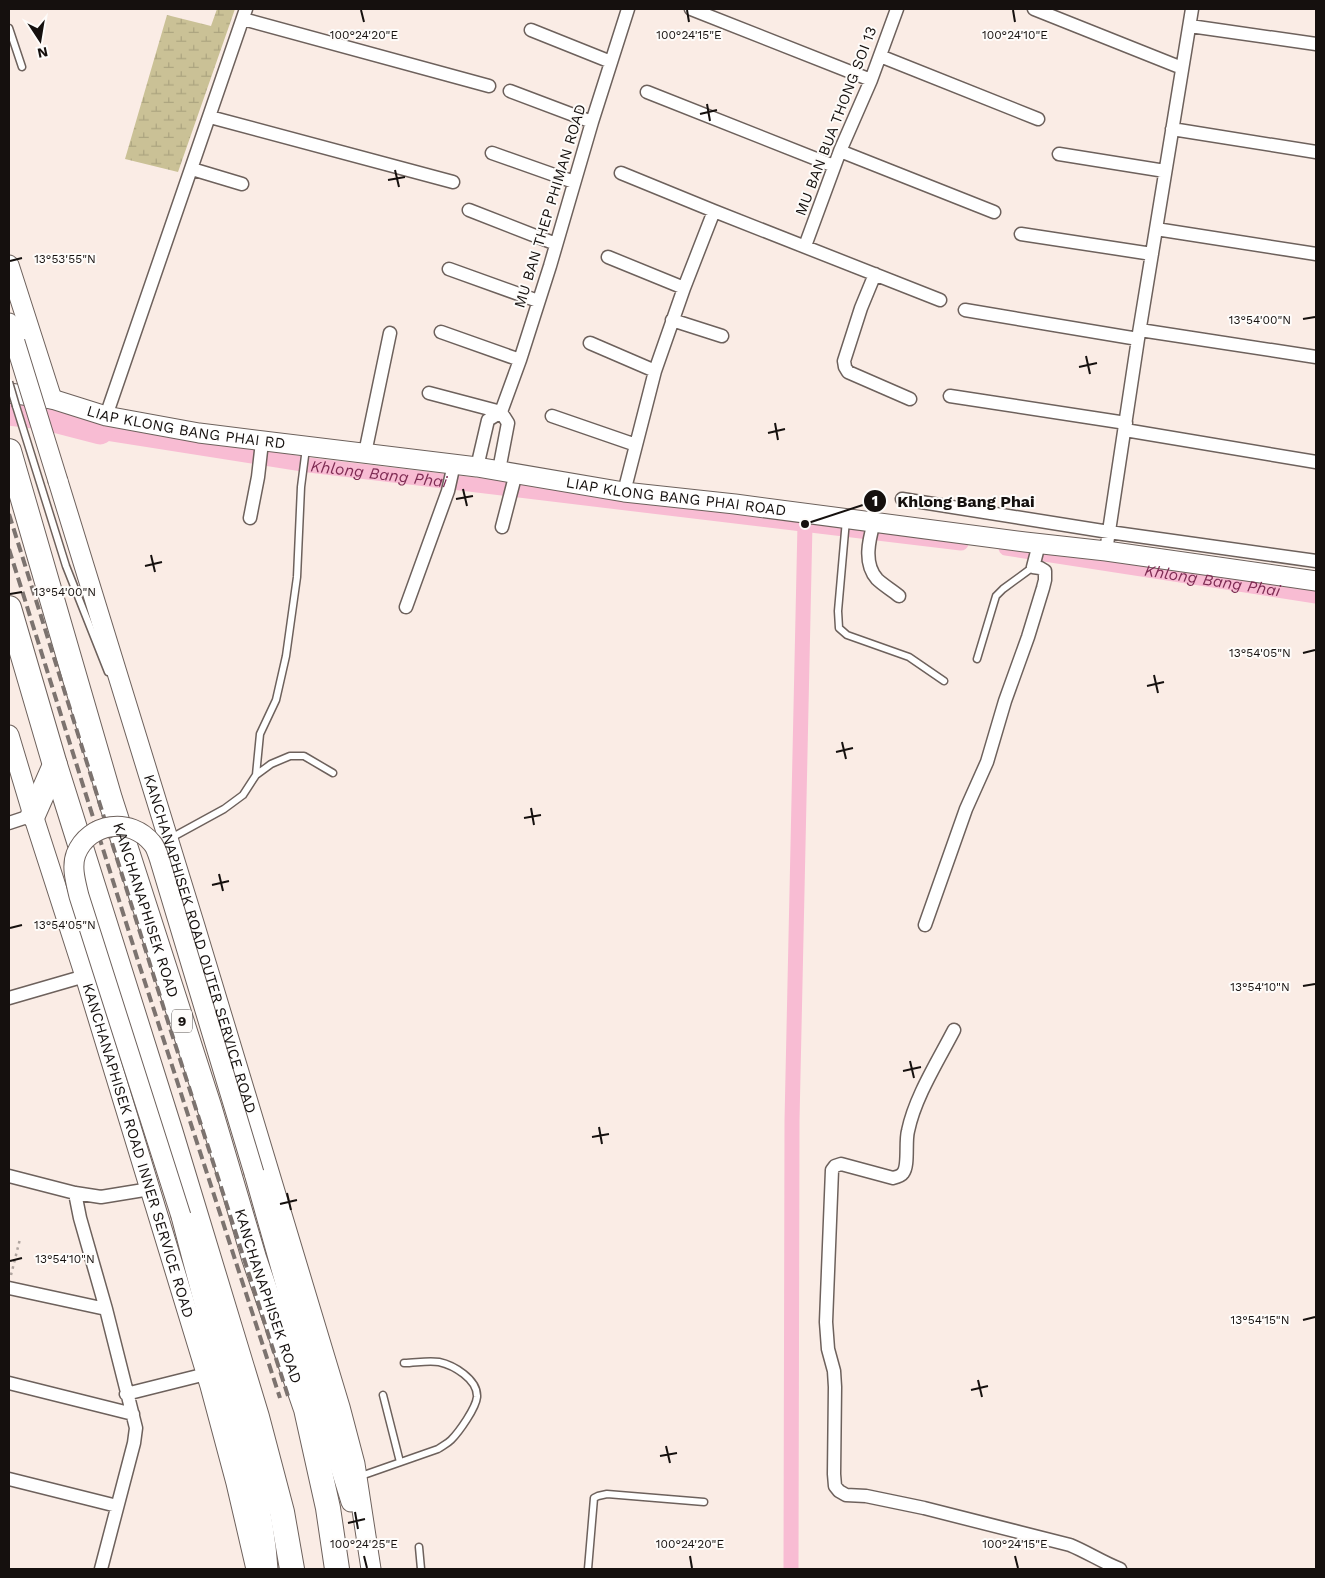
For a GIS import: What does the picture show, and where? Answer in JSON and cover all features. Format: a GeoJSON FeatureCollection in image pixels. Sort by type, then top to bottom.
{"type":"FeatureCollection","features":[{"type":"Feature","properties":{"kind":"highway","name":"KANCHANAPHISEK ROAD"},"geometry":{"type":"LineString","coordinates":[[9,451],[110,798],[209,1106],[254,1258],[306,1409],[328,1508],[337,1569]]}},
{"type":"Feature","properties":{"kind":"highway"},"geometry":{"type":"LineString","coordinates":[[9,608],[55,765],[258,1417],[282,1512],[292,1569]]}},
{"type":"Feature","properties":{"kind":"highway"},"geometry":{"type":"LineString","coordinates":[[33,815],[55,765]]}},
{"type":"Feature","properties":{"kind":"main road"},"geometry":{"type":"LineString","coordinates":[[9,265],[52,399]]}},
{"type":"Feature","properties":{"kind":"main road","name":"KANCHANAPHISEK ROAD OUTER SERVICE ROAD"},"geometry":{"type":"LineString","coordinates":[[9,323],[337,1397],[355,1464],[370,1564]]}},
{"type":"Feature","properties":{"kind":"main road","name":"LIAP KLONG BANG PHAI RD"},"geometry":{"type":"LineString","coordinates":[[9,393],[52,399],[106,416],[262,445],[305,451],[365,454]]}},
{"type":"Feature","properties":{"kind":"main road","name":"LIAP KLONG BANG PHAI ROAD"},"geometry":{"type":"LineString","coordinates":[[365,454],[453,468],[477,467],[624,492],[735,504],[873,526],[1036,556],[1106,551],[1316,581]]}},
{"type":"Feature","properties":{"kind":"main road","name":"KANCHANAPHISEK ROAD INNER SERVICE ROAD"},"geometry":{"type":"LineString","coordinates":[[9,735],[85,976],[206,1374],[236,1482],[256,1569]]}},
{"type":"Feature","properties":{"kind":"main road"},"geometry":{"type":"LineString","coordinates":[[268,1569],[267,1546],[254,1478],[224,1376],[181,1216],[78,896],[74,876],[75,856],[83,842],[90,835],[110,826],[126,826],[138,831],[153,844],[157,852],[254,1173],[304,1350],[370,1564]]}},
{"type":"Feature","properties":{"kind":"street","name":"MU BAN THEP PHIMAN ROAD"},"geometry":{"type":"LineString","coordinates":[[477,467],[488,420],[501,412],[520,360],[628,9]]}},
{"type":"Feature","properties":{"kind":"street"},"geometry":{"type":"LineString","coordinates":[[691,9],[871,80]]}},
{"type":"Feature","properties":{"kind":"street","name":"MU BAN BUA THONG SOI 13"},"geometry":{"type":"LineString","coordinates":[[805,246],[840,150],[871,80],[897,9]]}},
{"type":"Feature","properties":{"kind":"street"},"geometry":{"type":"LineString","coordinates":[[1034,9],[1182,68]]}},
{"type":"Feature","properties":{"kind":"street"},"geometry":{"type":"LineString","coordinates":[[1106,551],[1192,9]]}},
{"type":"Feature","properties":{"kind":"street"},"geometry":{"type":"LineString","coordinates":[[106,416],[244,14],[488,86]]}},
{"type":"Feature","properties":{"kind":"street"},"geometry":{"type":"LineString","coordinates":[[1190,26],[1316,44]]}},
{"type":"Feature","properties":{"kind":"street"},"geometry":{"type":"LineString","coordinates":[[531,30],[611,62]]}},
{"type":"Feature","properties":{"kind":"street"},"geometry":{"type":"LineString","coordinates":[[880,56],[1038,119]]}},
{"type":"Feature","properties":{"kind":"street"},"geometry":{"type":"LineString","coordinates":[[510,92],[592,122]]}},
{"type":"Feature","properties":{"kind":"street"},"geometry":{"type":"LineString","coordinates":[[647,92],[834,166]]}},
{"type":"Feature","properties":{"kind":"street"},"geometry":{"type":"LineString","coordinates":[[210,117],[453,182]]}},
{"type":"Feature","properties":{"kind":"street"},"geometry":{"type":"LineString","coordinates":[[1172,128],[1316,152]]}},
{"type":"Feature","properties":{"kind":"street"},"geometry":{"type":"LineString","coordinates":[[840,150],[994,212]]}},
{"type":"Feature","properties":{"kind":"street"},"geometry":{"type":"LineString","coordinates":[[492,154],[574,182]]}},
{"type":"Feature","properties":{"kind":"street"},"geometry":{"type":"LineString","coordinates":[[1059,154],[1165,170]]}},
{"type":"Feature","properties":{"kind":"street"},"geometry":{"type":"LineString","coordinates":[[192,169],[242,184]]}},
{"type":"Feature","properties":{"kind":"street"},"geometry":{"type":"LineString","coordinates":[[622,173],[940,300]]}},
{"type":"Feature","properties":{"kind":"street"},"geometry":{"type":"LineString","coordinates":[[469,210],[556,244]]}},
{"type":"Feature","properties":{"kind":"street"},"geometry":{"type":"LineString","coordinates":[[624,492],[672,320],[714,211]]}},
{"type":"Feature","properties":{"kind":"street"},"geometry":{"type":"LineString","coordinates":[[1156,229],[1316,254]]}},
{"type":"Feature","properties":{"kind":"street"},"geometry":{"type":"LineString","coordinates":[[1021,234],[1152,254]]}},
{"type":"Feature","properties":{"kind":"street"},"geometry":{"type":"LineString","coordinates":[[608,256],[684,288]]}},
{"type":"Feature","properties":{"kind":"street"},"geometry":{"type":"LineString","coordinates":[[449,269],[538,301]]}},
{"type":"Feature","properties":{"kind":"street"},"geometry":{"type":"LineString","coordinates":[[874,274],[849,342],[844,360],[845,367],[848,372],[910,399]]}},
{"type":"Feature","properties":{"kind":"street"},"geometry":{"type":"LineString","coordinates":[[965,310],[1316,358]]}},
{"type":"Feature","properties":{"kind":"street"},"geometry":{"type":"LineString","coordinates":[[672,320],[722,336]]}},
{"type":"Feature","properties":{"kind":"street"},"geometry":{"type":"LineString","coordinates":[[441,332],[520,360]]}},
{"type":"Feature","properties":{"kind":"street"},"geometry":{"type":"LineString","coordinates":[[365,454],[390,333]]}},
{"type":"Feature","properties":{"kind":"street"},"geometry":{"type":"LineString","coordinates":[[590,343],[656,372]]}},
{"type":"Feature","properties":{"kind":"street"},"geometry":{"type":"LineString","coordinates":[[429,393],[501,412],[508,424],[510,474],[508,504],[502,527]]}},
{"type":"Feature","properties":{"kind":"street"},"geometry":{"type":"LineString","coordinates":[[950,396],[1316,462]]}},
{"type":"Feature","properties":{"kind":"street"},"geometry":{"type":"LineString","coordinates":[[552,416],[636,445]]}},
{"type":"Feature","properties":{"kind":"street"},"geometry":{"type":"LineString","coordinates":[[250,518],[262,445]]}},
{"type":"Feature","properties":{"kind":"street"},"geometry":{"type":"LineString","coordinates":[[406,607],[448,491],[453,468]]}},
{"type":"Feature","properties":{"kind":"street"},"geometry":{"type":"LineString","coordinates":[[902,499],[1109,532],[1316,561]]}},
{"type":"Feature","properties":{"kind":"street"},"geometry":{"type":"LineString","coordinates":[[873,526],[868,553],[871,570],[878,579],[899,596]]}},
{"type":"Feature","properties":{"kind":"street"},"geometry":{"type":"LineString","coordinates":[[925,925],[966,809],[988,762],[1005,700],[1041,596],[1045,573],[1036,556]]}},
{"type":"Feature","properties":{"kind":"street"},"geometry":{"type":"LineString","coordinates":[[9,823],[33,815]]}},
{"type":"Feature","properties":{"kind":"street"},"geometry":{"type":"LineString","coordinates":[[9,998],[85,976]]}},
{"type":"Feature","properties":{"kind":"street"},"geometry":{"type":"LineString","coordinates":[[954,1030],[910,1119],[904,1172],[900,1176],[893,1178],[841,1164],[835,1166],[832,1170],[826,1322],[828,1349],[834,1371],[835,1387],[835,1486],[846,1495],[866,1496],[924,1508],[1070,1545],[1120,1569]]}},
{"type":"Feature","properties":{"kind":"street"},"geometry":{"type":"LineString","coordinates":[[9,1176],[75,1193],[101,1196],[150,1189]]}},
{"type":"Feature","properties":{"kind":"street"},"geometry":{"type":"LineString","coordinates":[[75,1193],[136,1428],[134,1443],[101,1569]]}},
{"type":"Feature","properties":{"kind":"street"},"geometry":{"type":"LineString","coordinates":[[10,1282],[106,1308]]}},
{"type":"Feature","properties":{"kind":"street"},"geometry":{"type":"LineString","coordinates":[[126,1394],[206,1374]]}},
{"type":"Feature","properties":{"kind":"street"},"geometry":{"type":"LineString","coordinates":[[9,1384],[133,1414]]}},
{"type":"Feature","properties":{"kind":"street"},"geometry":{"type":"LineString","coordinates":[[9,1478],[117,1506]]}},
{"type":"Feature","properties":{"kind":"lane"},"geometry":{"type":"LineString","coordinates":[[9,28],[22,67]]}},
{"type":"Feature","properties":{"kind":"lane"},"geometry":{"type":"LineString","coordinates":[[9,382],[66,566],[111,680]]}},
{"type":"Feature","properties":{"kind":"lane"},"geometry":{"type":"LineString","coordinates":[[256,775],[260,734],[276,700],[286,656],[297,577],[301,487],[305,451]]}},
{"type":"Feature","properties":{"kind":"lane"},"geometry":{"type":"LineString","coordinates":[[845,522],[838,612],[839,628],[847,635],[909,657],[944,681]]}},
{"type":"Feature","properties":{"kind":"lane"},"geometry":{"type":"LineString","coordinates":[[977,659],[996,596],[1036,556]]}},
{"type":"Feature","properties":{"kind":"lane"},"geometry":{"type":"LineString","coordinates":[[114,689],[147,771]]}},
{"type":"Feature","properties":{"kind":"lane"},"geometry":{"type":"LineString","coordinates":[[168,840],[224,809],[243,795],[256,775],[271,764],[290,756],[304,756],[333,773]]}},
{"type":"Feature","properties":{"kind":"lane"},"geometry":{"type":"LineString","coordinates":[[357,1478],[438,1449],[449,1442],[473,1409],[477,1396],[473,1384],[466,1376],[450,1365],[436,1361],[404,1363]]}},
{"type":"Feature","properties":{"kind":"lane"},"geometry":{"type":"LineString","coordinates":[[383,1395],[400,1462]]}},
{"type":"Feature","properties":{"kind":"lane"},"geometry":{"type":"LineString","coordinates":[[589,1569],[594,1498],[606,1494],[704,1502]]}},
{"type":"Feature","properties":{"kind":"lane"},"geometry":{"type":"LineString","coordinates":[[419,1547],[421,1569]]}},
{"type":"Feature","properties":{"kind":"path"},"geometry":{"type":"LineString","coordinates":[[10,1282],[20,1238]]}},
{"type":"Feature","properties":{"kind":"green space"},"geometry":{"type":"Polygon","coordinates":[[[217,9],[235,9],[178,172],[125,159],[167,15],[211,26],[217,9]]]}},
{"type":"Feature","properties":{"kind":"waterway","name":"Khlong Bang Phai"},"geometry":{"type":"LineString","coordinates":[[9,413],[42,417],[100,432]]}},
{"type":"Feature","properties":{"kind":"waterway","name":"Khlong Bang Phai"},"geometry":{"type":"LineString","coordinates":[[100,432],[309,465],[961,543]]}},
{"type":"Feature","properties":{"kind":"waterway"},"geometry":{"type":"LineString","coordinates":[[791,1569],[792,1121],[805,524]]}},
{"type":"Feature","properties":{"kind":"waterway","name":"Khlong Bang Phai"},"geometry":{"type":"LineString","coordinates":[[1006,548],[1316,596]]}},
{"type":"Feature","properties":{"kind":"railway"},"geometry":{"type":"LineString","coordinates":[[9,514],[170,1028],[288,1396]]}},
{"type":"Feature","properties":{"kind":"railway"},"geometry":{"type":"LineString","coordinates":[[9,549],[139,964],[280,1398]]}},
{"type":"Feature","properties":{"kind":"place","name":"Khlong Bang Phai"},"geometry":{"type":"Point","coordinates":[805,524]}}]}
